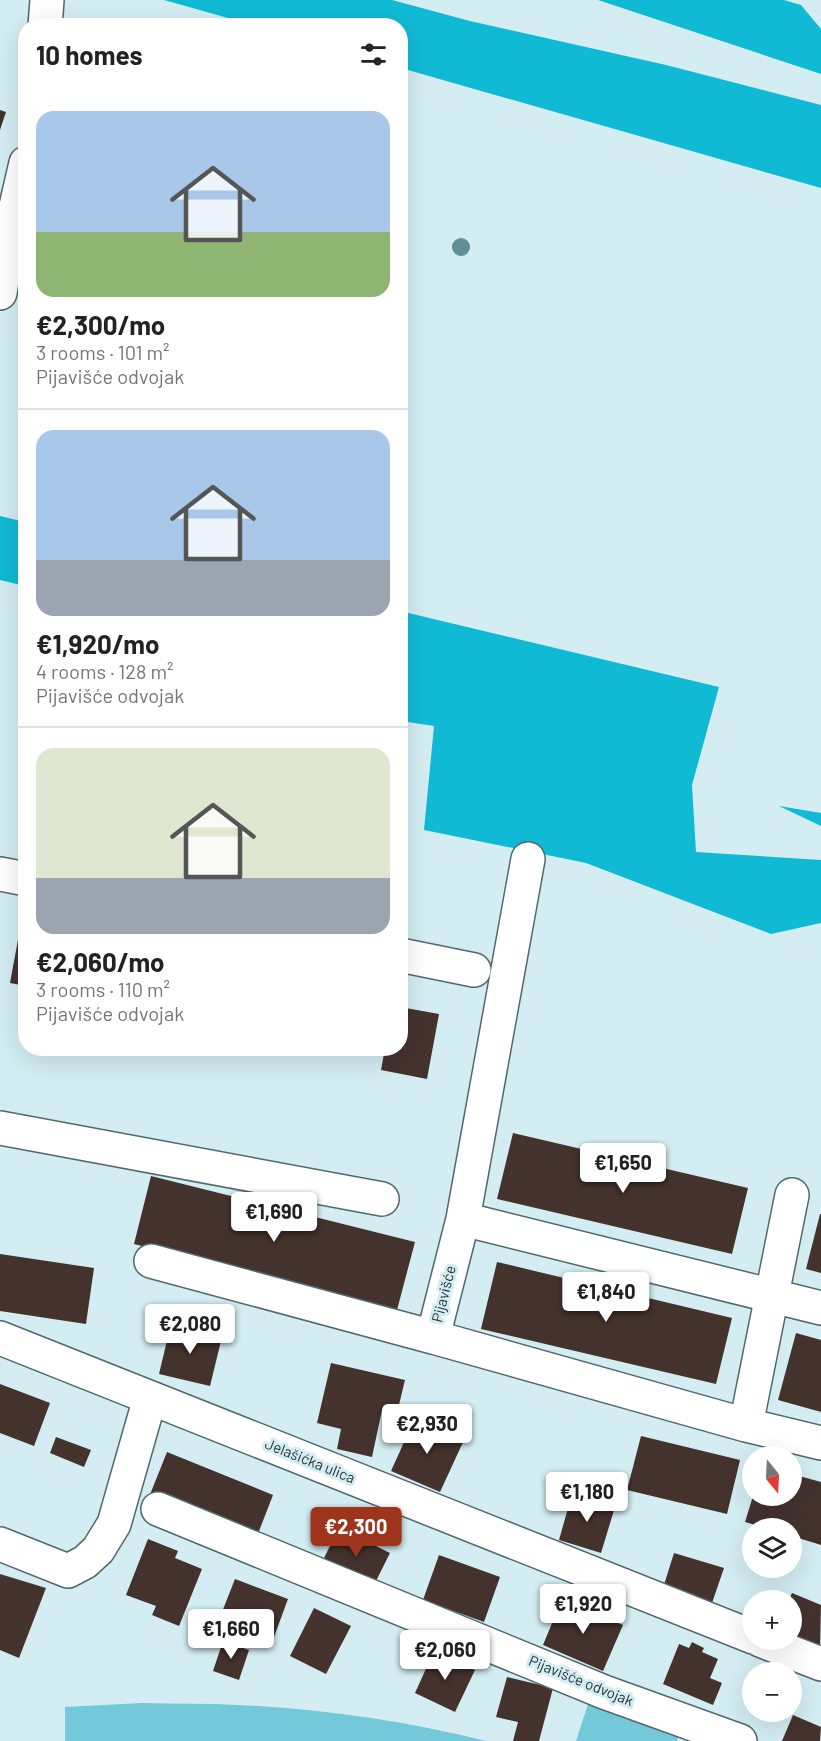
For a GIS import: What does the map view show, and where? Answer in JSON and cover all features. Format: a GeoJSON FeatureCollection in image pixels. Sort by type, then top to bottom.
{"type":"FeatureCollection","features":[{"type":"Feature","properties":{"kind":"street"},"geometry":{"type":"LineString","coordinates":[[46,18],[47,0]]}},
{"type":"Feature","properties":{"kind":"street"},"geometry":{"type":"LineString","coordinates":[[0,293],[18,198]]}},
{"type":"Feature","properties":{"kind":"street","name":"Pijavišće"},"geometry":{"type":"LineString","coordinates":[[528,859],[463,1219],[433,1337],[746,1425],[821,1443]]}},
{"type":"Feature","properties":{"kind":"street"},"geometry":{"type":"LineString","coordinates":[[0,874],[18,877]]}},
{"type":"Feature","properties":{"kind":"street"},"geometry":{"type":"LineString","coordinates":[[408,957],[474,970]]}},
{"type":"Feature","properties":{"kind":"street"},"geometry":{"type":"LineString","coordinates":[[0,1128],[382,1199]]}},
{"type":"Feature","properties":{"kind":"street"},"geometry":{"type":"LineString","coordinates":[[746,1425],[792,1195]]}},
{"type":"Feature","properties":{"kind":"street"},"geometry":{"type":"LineString","coordinates":[[463,1219],[821,1308]]}},
{"type":"Feature","properties":{"kind":"street"},"geometry":{"type":"LineString","coordinates":[[151,1261],[433,1337]]}},
{"type":"Feature","properties":{"kind":"street","name":"Jelašićka ulica"},"geometry":{"type":"LineString","coordinates":[[0,1338],[742,1633]]}},
{"type":"Feature","properties":{"kind":"street"},"geometry":{"type":"LineString","coordinates":[[0,1544],[68,1570],[85,1562],[99,1550],[114,1524],[150,1398]]}},
{"type":"Feature","properties":{"kind":"street","name":"Pijavišće odvojak"},"geometry":{"type":"LineString","coordinates":[[158,1509],[604,1692],[740,1741]]}},
{"type":"Feature","properties":{"kind":"street"},"geometry":{"type":"LineString","coordinates":[[785,1650],[821,1664]]}},
{"type":"Feature","properties":{"kind":"shaded area"},"geometry":{"type":"Polygon","coordinates":[[[164,0],[392,0],[470,21],[666,65],[821,105],[821,188],[408,70],[408,18],[228,18],[164,0]]]}},
{"type":"Feature","properties":{"kind":"shaded area"},"geometry":{"type":"Polygon","coordinates":[[[598,0],[784,0],[801,5],[821,29],[821,74],[598,0]]]}},
{"type":"Feature","properties":{"kind":"shaded area"},"geometry":{"type":"Polygon","coordinates":[[[0,516],[18,520],[18,584],[0,580],[0,516]]]}},
{"type":"Feature","properties":{"kind":"shaded area"},"geometry":{"type":"Polygon","coordinates":[[[408,613],[719,687],[692,785],[696,852],[821,860],[821,923],[771,934],[586,863],[424,830],[434,726],[408,722],[408,613]]]}},
{"type":"Feature","properties":{"kind":"shaded area"},"geometry":{"type":"Polygon","coordinates":[[[779,806],[821,813],[821,826],[779,806]]]}},
{"type":"Feature","properties":{"kind":"shaded area"},"geometry":{"type":"Polygon","coordinates":[[[590,1698],[680,1732],[677,1741],[576,1741],[590,1698]]]}},
{"type":"Feature","properties":{"kind":"shaded area"},"geometry":{"type":"Polygon","coordinates":[[[142,1703],[238,1705],[332,1713],[394,1722],[486,1741],[65,1741],[65,1707],[142,1703]]]}},
{"type":"Feature","properties":{"kind":"building"},"geometry":{"type":"Polygon","coordinates":[[[0,110],[6,112],[0,130],[0,110]]]}},
{"type":"Feature","properties":{"kind":"building"},"geometry":{"type":"Polygon","coordinates":[[[18,940],[18,984],[10,983],[18,940]]]}},
{"type":"Feature","properties":{"kind":"building"},"geometry":{"type":"Polygon","coordinates":[[[408,1008],[439,1014],[427,1079],[381,1070],[384,1056],[408,1056],[408,1008]]]}},
{"type":"Feature","properties":{"kind":"building"},"geometry":{"type":"Polygon","coordinates":[[[513,1133],[748,1188],[732,1254],[497,1199],[513,1133]]]}},
{"type":"Feature","properties":{"kind":"building"},"geometry":{"type":"Polygon","coordinates":[[[151,1176],[415,1242],[397,1310],[134,1244],[151,1176]]]}},
{"type":"Feature","properties":{"kind":"building"},"geometry":{"type":"Polygon","coordinates":[[[821,1214],[821,1273],[806,1269],[821,1214]]]}},
{"type":"Feature","properties":{"kind":"building"},"geometry":{"type":"Polygon","coordinates":[[[0,1254],[94,1268],[86,1324],[0,1311],[0,1254]]]}},
{"type":"Feature","properties":{"kind":"building"},"geometry":{"type":"Polygon","coordinates":[[[497,1262],[732,1318],[716,1384],[481,1329],[497,1262]]]}},
{"type":"Feature","properties":{"kind":"building"},"geometry":{"type":"Polygon","coordinates":[[[171,1324],[222,1337],[210,1386],[159,1374],[171,1324]]]}},
{"type":"Feature","properties":{"kind":"building"},"geometry":{"type":"Polygon","coordinates":[[[796,1333],[821,1340],[821,1412],[778,1400],[796,1333]]]}},
{"type":"Feature","properties":{"kind":"building"},"geometry":{"type":"Polygon","coordinates":[[[331,1363],[405,1380],[397,1413],[382,1410],[372,1457],[337,1449],[341,1429],[317,1423],[331,1363]]]}},
{"type":"Feature","properties":{"kind":"building"},"geometry":{"type":"Polygon","coordinates":[[[0,1384],[50,1403],[34,1446],[0,1433],[0,1384]]]}},
{"type":"Feature","properties":{"kind":"building"},"geometry":{"type":"Polygon","coordinates":[[[415,1418],[464,1440],[440,1492],[391,1471],[415,1418]]]}},
{"type":"Feature","properties":{"kind":"building"},"geometry":{"type":"Polygon","coordinates":[[[641,1436],[740,1460],[727,1514],[627,1490],[641,1436]]]}},
{"type":"Feature","properties":{"kind":"building"},"geometry":{"type":"Polygon","coordinates":[[[56,1437],[91,1450],[84,1467],[50,1453],[56,1437]]]}},
{"type":"Feature","properties":{"kind":"building"},"geometry":{"type":"Polygon","coordinates":[[[167,1452],[273,1495],[254,1544],[147,1502],[167,1452]]]}},
{"type":"Feature","properties":{"kind":"building"},"geometry":{"type":"Polygon","coordinates":[[[802,1477],[821,1482],[821,1545],[802,1539],[802,1518],[746,1518],[750,1506],[802,1506],[802,1477]]]}},
{"type":"Feature","properties":{"kind":"building"},"geometry":{"type":"Polygon","coordinates":[[[572,1494],[615,1507],[601,1553],[559,1540],[572,1494]]]}},
{"type":"Feature","properties":{"kind":"building"},"geometry":{"type":"Polygon","coordinates":[[[339,1528],[390,1553],[373,1587],[322,1562],[339,1528]]]}},
{"type":"Feature","properties":{"kind":"building"},"geometry":{"type":"Polygon","coordinates":[[[148,1539],[178,1551],[175,1558],[202,1569],[179,1626],[152,1615],[156,1606],[126,1595],[148,1539]]]}},
{"type":"Feature","properties":{"kind":"building"},"geometry":{"type":"Polygon","coordinates":[[[674,1553],[724,1568],[712,1603],[663,1588],[674,1553]]]}},
{"type":"Feature","properties":{"kind":"building"},"geometry":{"type":"Polygon","coordinates":[[[439,1555],[500,1577],[484,1622],[423,1600],[439,1555]]]}},
{"type":"Feature","properties":{"kind":"building"},"geometry":{"type":"Polygon","coordinates":[[[0,1574],[46,1588],[19,1658],[0,1650],[0,1574]]]}},
{"type":"Feature","properties":{"kind":"building"},"geometry":{"type":"Polygon","coordinates":[[[235,1579],[288,1599],[274,1637],[220,1617],[235,1579]]]}},
{"type":"Feature","properties":{"kind":"building"},"geometry":{"type":"Polygon","coordinates":[[[802,1597],[821,1605],[820,1648],[802,1640],[802,1597]]]}},
{"type":"Feature","properties":{"kind":"building"},"geometry":{"type":"Polygon","coordinates":[[[562,1599],[623,1625],[603,1671],[543,1645],[562,1599]]]}},
{"type":"Feature","properties":{"kind":"building"},"geometry":{"type":"Polygon","coordinates":[[[314,1608],[351,1626],[326,1674],[290,1656],[314,1608]]]}},
{"type":"Feature","properties":{"kind":"building"},"geometry":{"type":"Polygon","coordinates":[[[223,1641],[249,1650],[239,1680],[213,1671],[223,1641]]]}},
{"type":"Feature","properties":{"kind":"building"},"geometry":{"type":"Polygon","coordinates":[[[692,1642],[704,1648],[702,1652],[718,1659],[710,1678],[722,1683],[713,1705],[663,1684],[679,1644],[689,1648],[692,1642]]]}},
{"type":"Feature","properties":{"kind":"building"},"geometry":{"type":"Polygon","coordinates":[[[434,1651],[475,1670],[455,1712],[415,1693],[434,1651]]]}},
{"type":"Feature","properties":{"kind":"building"},"geometry":{"type":"Polygon","coordinates":[[[507,1677],[553,1688],[539,1741],[513,1741],[518,1722],[496,1717],[507,1677]]]}},
{"type":"Feature","properties":{"kind":"building"},"geometry":{"type":"Polygon","coordinates":[[[802,1719],[821,1727],[820,1741],[782,1741],[790,1722],[802,1722],[802,1719]]]}}]}
